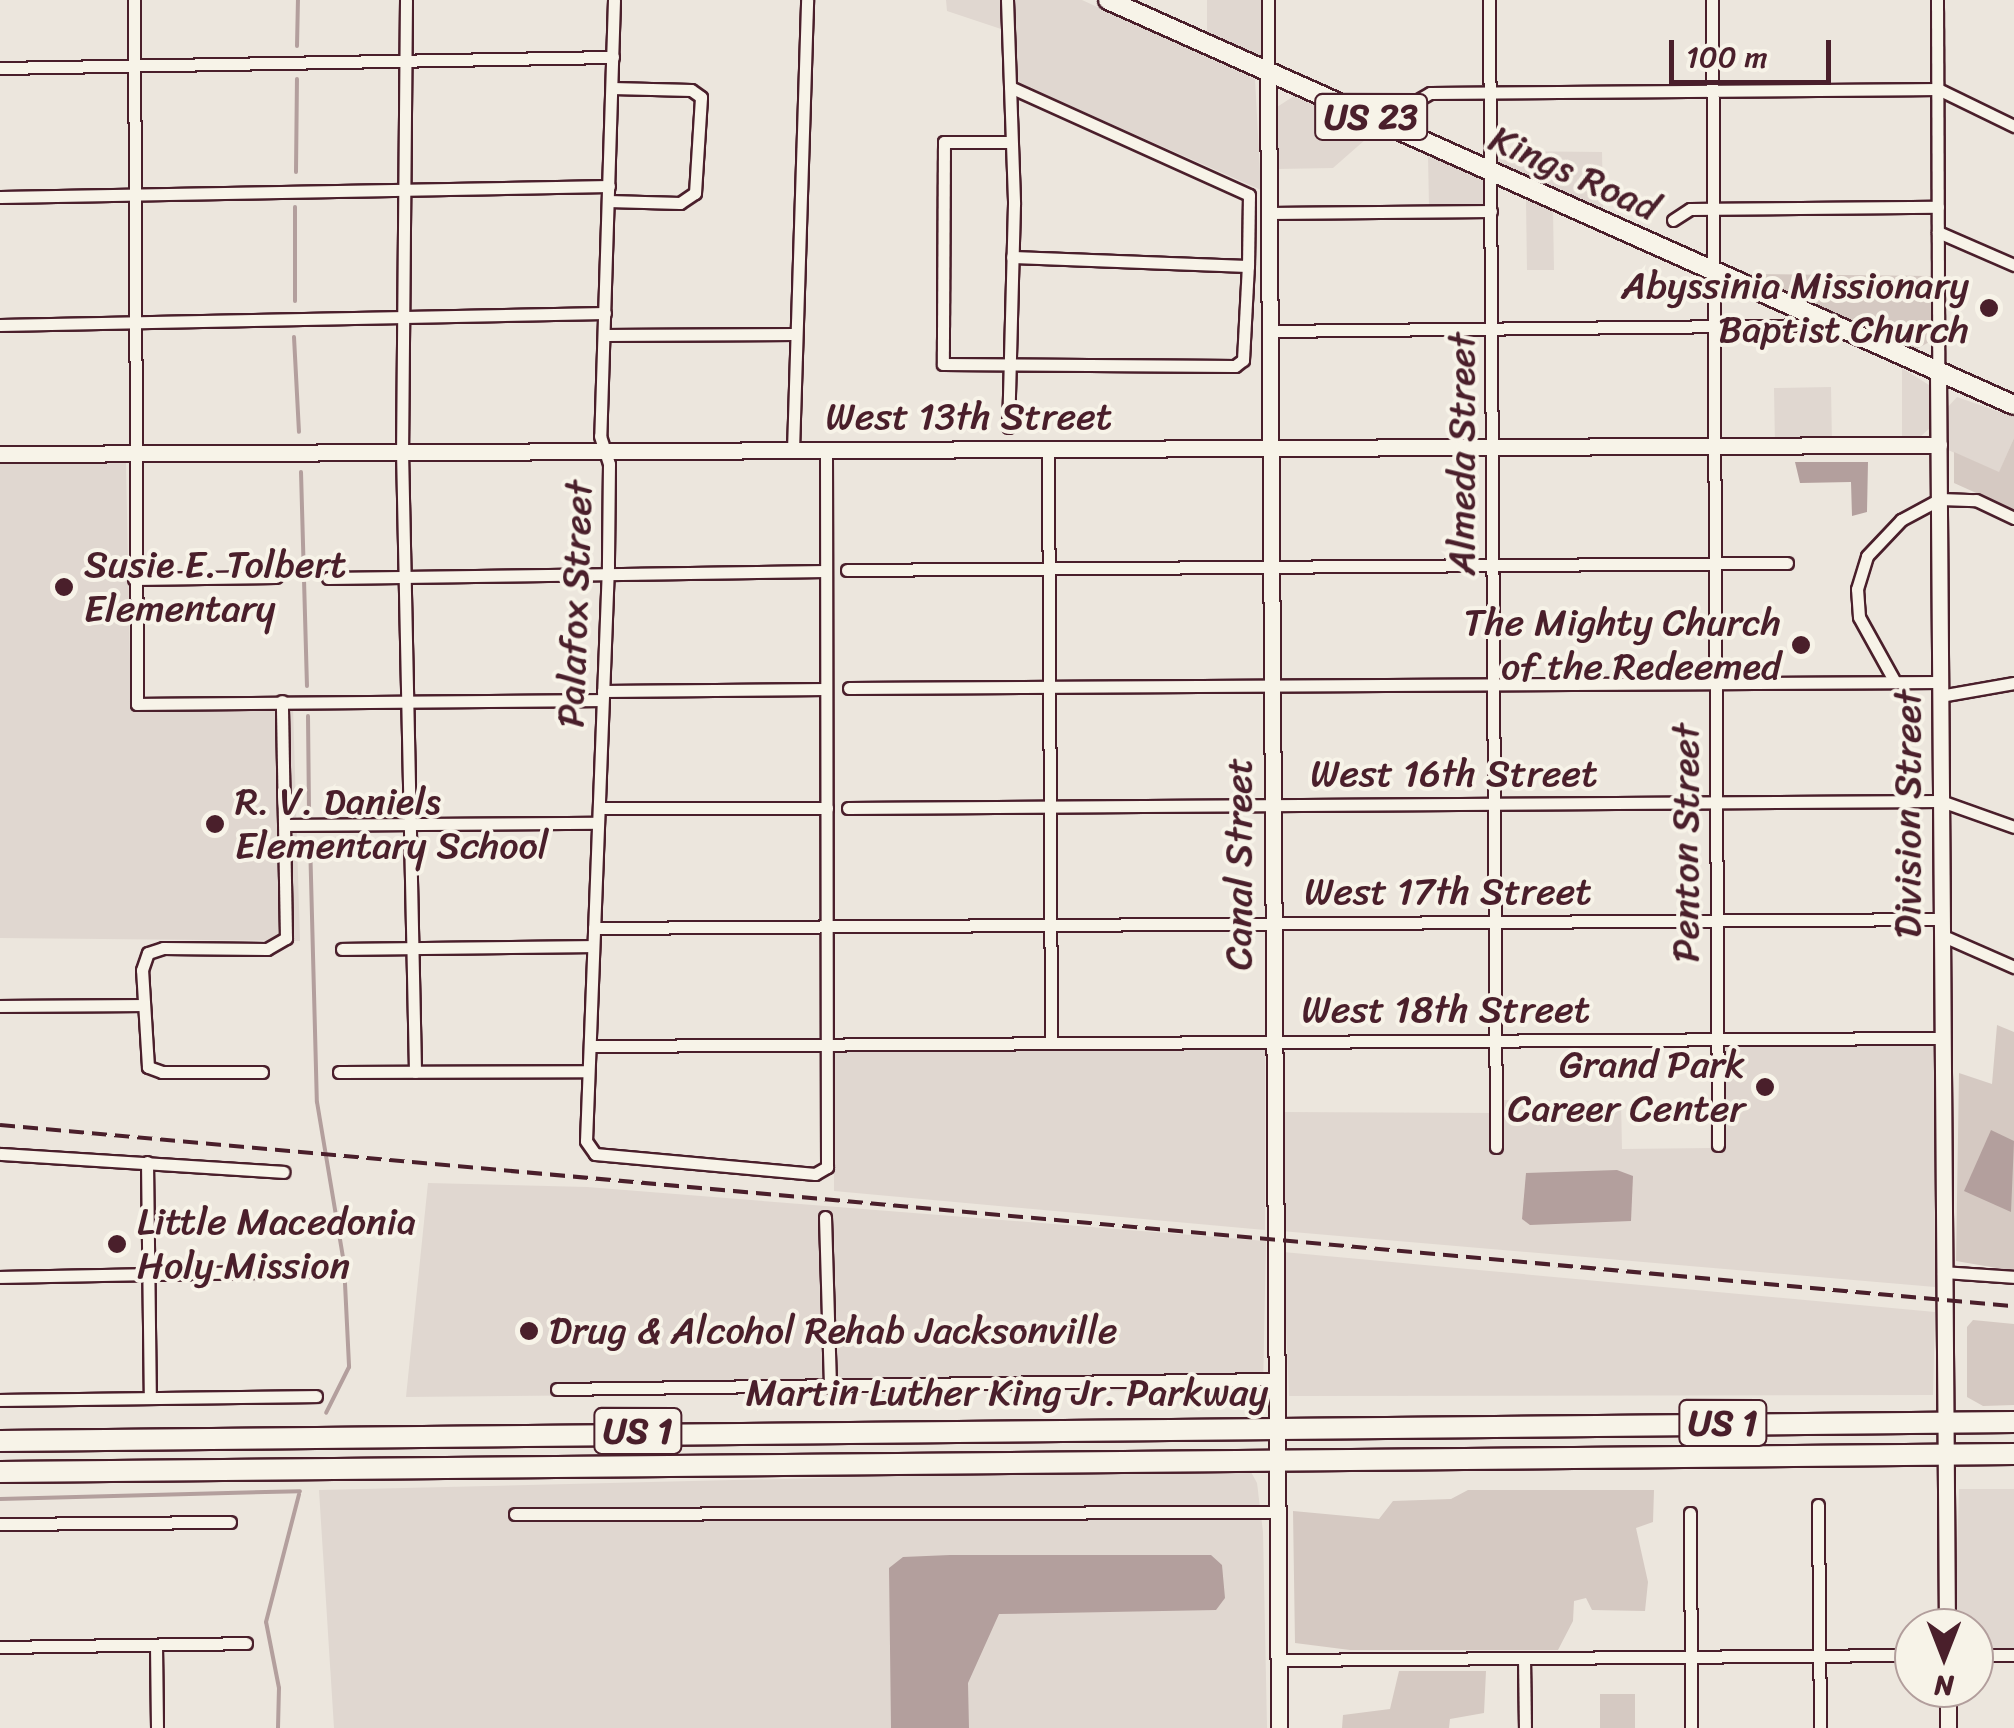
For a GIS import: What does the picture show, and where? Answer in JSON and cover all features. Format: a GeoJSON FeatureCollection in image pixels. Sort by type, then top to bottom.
{"type":"FeatureCollection","features":[{"type":"Feature","properties":{"kind":"highway","name":"Martin Luther King Jr. Parkway"},"geometry":{"type":"LineString","coordinates":[[0,1440],[2014,1422]]}},
{"type":"Feature","properties":{"kind":"highway","name":"Martin Luther King Jr. Parkway"},"geometry":{"type":"LineString","coordinates":[[0,1472],[2014,1454]]}},
{"type":"Feature","properties":{"kind":"main road","name":"Kings Road"},"geometry":{"type":"LineString","coordinates":[[1108,0],[2014,405]]}},
{"type":"Feature","properties":{"kind":"street"},"geometry":{"type":"LineString","coordinates":[[134,0],[131,453],[137,704],[826,688]]}},
{"type":"Feature","properties":{"kind":"street"},"geometry":{"type":"LineString","coordinates":[[406,0],[402,450],[414,1072]]}},
{"type":"Feature","properties":{"kind":"street","name":"Palafox Street"},"geometry":{"type":"LineString","coordinates":[[614,0],[600,436],[606,451],[607,574],[588,1150],[824,1172],[828,1045]]}},
{"type":"Feature","properties":{"kind":"street"},"geometry":{"type":"LineString","coordinates":[[793,450],[807,0]]}},
{"type":"Feature","properties":{"kind":"street"},"geometry":{"type":"LineString","coordinates":[[1007,0],[1012,142],[1008,427]]}},
{"type":"Feature","properties":{"kind":"street","name":"Canal Street"},"geometry":{"type":"LineString","coordinates":[[1268,0],[1274,1458],[1279,1728]]}},
{"type":"Feature","properties":{"kind":"street","name":"Almeda Street"},"geometry":{"type":"LineString","coordinates":[[1490,0],[1496,1147]]}},
{"type":"Feature","properties":{"kind":"street","name":"Penton Street"},"geometry":{"type":"LineString","coordinates":[[1712,0],[1718,1145]]}},
{"type":"Feature","properties":{"kind":"street","name":"Division Street"},"geometry":{"type":"LineString","coordinates":[[1937,0],[1947,1608]]}},
{"type":"Feature","properties":{"kind":"street"},"geometry":{"type":"LineString","coordinates":[[0,68],[613,57]]}},
{"type":"Feature","properties":{"kind":"street"},"geometry":{"type":"LineString","coordinates":[[1010,87],[1249,194],[1246,349],[1235,366],[942,364],[944,142],[1012,142]]}},
{"type":"Feature","properties":{"kind":"street"},"geometry":{"type":"LineString","coordinates":[[608,201],[680,203],[695,193],[702,97],[691,90],[612,88]]}},
{"type":"Feature","properties":{"kind":"street"},"geometry":{"type":"LineString","coordinates":[[1411,104],[1430,93],[1938,89],[2014,126]]}},
{"type":"Feature","properties":{"kind":"street"},"geometry":{"type":"LineString","coordinates":[[0,197],[609,186]]}},
{"type":"Feature","properties":{"kind":"street"},"geometry":{"type":"LineString","coordinates":[[1672,220],[1690,209],[1938,208]]}},
{"type":"Feature","properties":{"kind":"street"},"geometry":{"type":"LineString","coordinates":[[1269,213],[1491,211]]}},
{"type":"Feature","properties":{"kind":"street"},"geometry":{"type":"LineString","coordinates":[[1938,232],[2014,265]]}},
{"type":"Feature","properties":{"kind":"street"},"geometry":{"type":"LineString","coordinates":[[1012,256],[1248,266]]}},
{"type":"Feature","properties":{"kind":"street"},"geometry":{"type":"LineString","coordinates":[[0,326],[605,314]]}},
{"type":"Feature","properties":{"kind":"street"},"geometry":{"type":"LineString","coordinates":[[1270,332],[1834,325]]}},
{"type":"Feature","properties":{"kind":"street"},"geometry":{"type":"LineString","coordinates":[[604,336],[795,334]]}},
{"type":"Feature","properties":{"kind":"street","name":"West 13th Street"},"geometry":{"type":"LineString","coordinates":[[0,454],[1939,445]]}},
{"type":"Feature","properties":{"kind":"street"},"geometry":{"type":"LineString","coordinates":[[1048,448],[1051,1043]]}},
{"type":"Feature","properties":{"kind":"street"},"geometry":{"type":"LineString","coordinates":[[826,450],[828,1045]]}},
{"type":"Feature","properties":{"kind":"street"},"geometry":{"type":"LineString","coordinates":[[1894,682],[1865,635],[1859,576],[1880,540],[1940,498],[1976,500],[2014,518]]}},
{"type":"Feature","properties":{"kind":"street"},"geometry":{"type":"LineString","coordinates":[[846,570],[1787,562]]}},
{"type":"Feature","properties":{"kind":"street"},"geometry":{"type":"LineString","coordinates":[[328,578],[826,571]]}},
{"type":"Feature","properties":{"kind":"street"},"geometry":{"type":"LineString","coordinates":[[134,579],[276,577]]}},
{"type":"Feature","properties":{"kind":"street"},"geometry":{"type":"LineString","coordinates":[[848,688],[1894,682],[1940,689],[2014,684]]}},
{"type":"Feature","properties":{"kind":"street"},"geometry":{"type":"LineString","coordinates":[[262,1072],[162,1072],[148,1067],[142,1005],[148,953],[282,944],[288,931],[282,701]]}},
{"type":"Feature","properties":{"kind":"street","name":"West 16th Street"},"geometry":{"type":"LineString","coordinates":[[848,808],[1941,801],[2014,827]]}},
{"type":"Feature","properties":{"kind":"street"},"geometry":{"type":"LineString","coordinates":[[600,808],[827,808]]}},
{"type":"Feature","properties":{"kind":"street"},"geometry":{"type":"LineString","coordinates":[[285,825],[596,823]]}},
{"type":"Feature","properties":{"kind":"street","name":"West 17th Street"},"geometry":{"type":"LineString","coordinates":[[594,928],[1716,920],[1941,927]]}},
{"type":"Feature","properties":{"kind":"street"},"geometry":{"type":"LineString","coordinates":[[1941,927],[2014,966]]}},
{"type":"Feature","properties":{"kind":"street"},"geometry":{"type":"LineString","coordinates":[[342,949],[592,946]]}},
{"type":"Feature","properties":{"kind":"street"},"geometry":{"type":"LineString","coordinates":[[0,1006],[142,1005]]}},
{"type":"Feature","properties":{"kind":"street","name":"West 18th Street"},"geometry":{"type":"LineString","coordinates":[[592,1046],[1941,1038]]}},
{"type":"Feature","properties":{"kind":"street"},"geometry":{"type":"LineString","coordinates":[[339,1072],[588,1071]]}},
{"type":"Feature","properties":{"kind":"street"},"geometry":{"type":"LineString","coordinates":[[0,1154],[284,1172]]}},
{"type":"Feature","properties":{"kind":"street"},"geometry":{"type":"LineString","coordinates":[[146,1162],[150,1397]]}},
{"type":"Feature","properties":{"kind":"street"},"geometry":{"type":"LineString","coordinates":[[826,1217],[830,1387]]}},
{"type":"Feature","properties":{"kind":"street"},"geometry":{"type":"LineString","coordinates":[[0,1276],[318,1272]]}},
{"type":"Feature","properties":{"kind":"street"},"geometry":{"type":"LineString","coordinates":[[1943,1272],[2012,1273]]}},
{"type":"Feature","properties":{"kind":"street"},"geometry":{"type":"LineString","coordinates":[[557,1389],[1276,1380]]}},
{"type":"Feature","properties":{"kind":"street"},"geometry":{"type":"LineString","coordinates":[[0,1400],[316,1396]]}},
{"type":"Feature","properties":{"kind":"street"},"geometry":{"type":"LineString","coordinates":[[1818,1504],[1820,1728]]}},
{"type":"Feature","properties":{"kind":"street"},"geometry":{"type":"LineString","coordinates":[[515,1514],[1276,1512]]}},
{"type":"Feature","properties":{"kind":"street"},"geometry":{"type":"LineString","coordinates":[[1690,1513],[1691,1728]]}},
{"type":"Feature","properties":{"kind":"street"},"geometry":{"type":"LineString","coordinates":[[0,1524],[230,1522]]}},
{"type":"Feature","properties":{"kind":"street"},"geometry":{"type":"LineString","coordinates":[[0,1647],[246,1643]]}},
{"type":"Feature","properties":{"kind":"street"},"geometry":{"type":"LineString","coordinates":[[156,1645],[157,1728]]}},
{"type":"Feature","properties":{"kind":"street"},"geometry":{"type":"LineString","coordinates":[[1278,1660],[1894,1655]]}},
{"type":"Feature","properties":{"kind":"street"},"geometry":{"type":"LineString","coordinates":[[1524,1658],[1526,1728]]}},
{"type":"Feature","properties":{"kind":"shaded area"},"geometry":{"type":"Polygon","coordinates":[[[946,0],[1082,0],[1255,79],[1261,190],[1014,81],[1013,33],[947,11],[946,0]]]}},
{"type":"Feature","properties":{"kind":"shaded area"},"geometry":{"type":"Polygon","coordinates":[[[1207,0],[1262,0],[1261,56],[1207,33],[1207,0]]]}},
{"type":"Feature","properties":{"kind":"shaded area"},"geometry":{"type":"Polygon","coordinates":[[[1294,96],[1374,132],[1333,168],[1277,169],[1277,107],[1294,96]]]}},
{"type":"Feature","properties":{"kind":"shaded area"},"geometry":{"type":"Polygon","coordinates":[[[1497,151],[1602,152],[1603,210],[1497,162],[1497,151]]]}},
{"type":"Feature","properties":{"kind":"shaded area"},"geometry":{"type":"Polygon","coordinates":[[[1428,155],[1484,181],[1485,205],[1429,206],[1428,155]]]}},
{"type":"Feature","properties":{"kind":"shaded area"},"geometry":{"type":"Polygon","coordinates":[[[1526,200],[1553,211],[1554,270],[1527,270],[1526,200]]]}},
{"type":"Feature","properties":{"kind":"shaded area"},"geometry":{"type":"Polygon","coordinates":[[[1747,274],[1932,276],[1931,341],[1915,350],[1747,274]]]}},
{"type":"Feature","properties":{"kind":"shaded area"},"geometry":{"type":"Polygon","coordinates":[[[1902,368],[1929,385],[1931,427],[1920,437],[1902,438],[1902,368]]]}},
{"type":"Feature","properties":{"kind":"shaded area"},"geometry":{"type":"Polygon","coordinates":[[[1831,387],[1832,438],[1775,439],[1774,388],[1831,387]]]}},
{"type":"Feature","properties":{"kind":"shaded area"},"geometry":{"type":"Polygon","coordinates":[[[1957,397],[2014,417],[2014,438],[1999,473],[1946,449],[1946,409],[1957,397]]]}},
{"type":"Feature","properties":{"kind":"shaded area"},"geometry":{"type":"Polygon","coordinates":[[[2014,438],[2014,510],[1954,483],[1954,452],[1999,472],[2014,438]]]}},
{"type":"Feature","properties":{"kind":"shaded area"},"geometry":{"type":"Polygon","coordinates":[[[1795,462],[1868,462],[1867,512],[1852,516],[1851,482],[1800,483],[1795,462]]]}},
{"type":"Feature","properties":{"kind":"shaded area","name":"Susie E. Tolbert Elementary"},"geometry":{"type":"Polygon","coordinates":[[[126,463],[131,710],[293,706],[300,941],[0,938],[0,464],[126,463]]]}},
{"type":"Feature","properties":{"kind":"shaded area"},"geometry":{"type":"Polygon","coordinates":[[[1997,1025],[2014,1032],[2014,1271],[1956,1261],[1959,1073],[1992,1084],[1997,1025]]]}},
{"type":"Feature","properties":{"kind":"shaded area"},"geometry":{"type":"Polygon","coordinates":[[[1712,1032],[1934,1032],[1935,1287],[1281,1231],[1280,1112],[1500,1113],[1501,1100],[1621,1101],[1622,1149],[1710,1148],[1712,1032]]]}},
{"type":"Feature","properties":{"kind":"shaded area"},"geometry":{"type":"Polygon","coordinates":[[[1265,1049],[1265,1230],[834,1191],[834,1050],[1265,1049]]]}},
{"type":"Feature","properties":{"kind":"shaded area"},"geometry":{"type":"Polygon","coordinates":[[[1991,1130],[2014,1141],[2011,1212],[1964,1191],[1991,1130]]]}},
{"type":"Feature","properties":{"kind":"shaded area"},"geometry":{"type":"Polygon","coordinates":[[[1617,1170],[1633,1176],[1631,1221],[1530,1225],[1522,1219],[1526,1173],[1617,1170]]]}},
{"type":"Feature","properties":{"kind":"shaded area"},"geometry":{"type":"Polygon","coordinates":[[[428,1183],[587,1187],[1266,1241],[1263,1389],[406,1397],[428,1183]]]}},
{"type":"Feature","properties":{"kind":"shaded area"},"geometry":{"type":"Polygon","coordinates":[[[1283,1252],[1935,1312],[1933,1395],[1289,1396],[1283,1252]]]}},
{"type":"Feature","properties":{"kind":"shaded area"},"geometry":{"type":"Polygon","coordinates":[[[1973,1320],[2014,1324],[2014,1405],[1983,1406],[1967,1397],[1967,1327],[1973,1320]]]}},
{"type":"Feature","properties":{"kind":"shaded area"},"geometry":{"type":"Polygon","coordinates":[[[1238,1468],[1251,1472],[1257,1483],[1263,1532],[1267,1728],[334,1728],[319,1490],[1238,1468]]]}},
{"type":"Feature","properties":{"kind":"shaded area"},"geometry":{"type":"Polygon","coordinates":[[[1959,1489],[2014,1489],[2014,1648],[1994,1648],[1994,1608],[1956,1608],[1959,1489]]]}},
{"type":"Feature","properties":{"kind":"shaded area"},"geometry":{"type":"Polygon","coordinates":[[[1468,1490],[1654,1490],[1653,1522],[1636,1528],[1648,1582],[1645,1611],[1592,1610],[1586,1598],[1574,1601],[1573,1621],[1558,1650],[1350,1650],[1295,1643],[1293,1511],[1379,1519],[1393,1501],[1451,1499],[1468,1490]]]}},
{"type":"Feature","properties":{"kind":"shaded area"},"geometry":{"type":"Polygon","coordinates":[[[1211,1555],[1222,1565],[1225,1598],[1216,1610],[999,1614],[968,1683],[969,1728],[891,1728],[889,1568],[903,1557],[1211,1555]]]}},
{"type":"Feature","properties":{"kind":"shaded area"},"geometry":{"type":"Polygon","coordinates":[[[1399,1671],[1486,1671],[1484,1713],[1450,1719],[1449,1728],[1342,1728],[1343,1715],[1390,1709],[1399,1671]]]}},
{"type":"Feature","properties":{"kind":"shaded area"},"geometry":{"type":"Polygon","coordinates":[[[1600,1694],[1635,1694],[1635,1728],[1600,1728],[1600,1694]]]}},
{"type":"Feature","properties":{"kind":"waterway"},"geometry":{"type":"LineString","coordinates":[[297,46],[298,0]]}},
{"type":"Feature","properties":{"kind":"waterway"},"geometry":{"type":"LineString","coordinates":[[296,172],[297,79]]}},
{"type":"Feature","properties":{"kind":"waterway"},"geometry":{"type":"LineString","coordinates":[[295,207],[295,301]]}},
{"type":"Feature","properties":{"kind":"waterway"},"geometry":{"type":"LineString","coordinates":[[294,337],[299,432]]}},
{"type":"Feature","properties":{"kind":"waterway"},"geometry":{"type":"LineString","coordinates":[[301,472],[307,686]]}},
{"type":"Feature","properties":{"kind":"waterway"},"geometry":{"type":"LineString","coordinates":[[308,716],[309,809]]}},
{"type":"Feature","properties":{"kind":"waterway"},"geometry":{"type":"LineString","coordinates":[[310,840],[317,1102],[344,1263],[349,1367],[326,1413]]}},
{"type":"Feature","properties":{"kind":"waterway"},"geometry":{"type":"LineString","coordinates":[[0,1499],[300,1491]]}},
{"type":"Feature","properties":{"kind":"waterway"},"geometry":{"type":"LineString","coordinates":[[278,1728],[279,1688],[266,1622],[299,1494]]}},
{"type":"Feature","properties":{"kind":"railway"},"geometry":{"type":"LineString","coordinates":[[0,1125],[2014,1306]]}},
{"type":"Feature","properties":{"kind":"place","name":"Abyssinia Missionary Baptist Church"},"geometry":{"type":"Point","coordinates":[1989,308]}},
{"type":"Feature","properties":{"kind":"place","name":"Susie E. Tolbert Elementary"},"geometry":{"type":"Point","coordinates":[64,587]}},
{"type":"Feature","properties":{"kind":"place","name":"The Mighty Church of the Redeemed"},"geometry":{"type":"Point","coordinates":[1801,645]}},
{"type":"Feature","properties":{"kind":"place","name":"R. V. Daniels Elementary School"},"geometry":{"type":"Point","coordinates":[215,824]}},
{"type":"Feature","properties":{"kind":"place","name":"Grand Park Career Center"},"geometry":{"type":"Point","coordinates":[1765,1087]}},
{"type":"Feature","properties":{"kind":"place","name":"Little Macedonia Holy Mission"},"geometry":{"type":"Point","coordinates":[117,1244]}},
{"type":"Feature","properties":{"kind":"place","name":"Drug & Alcohol Rehab Jacksonville"},"geometry":{"type":"Point","coordinates":[529,1331]}}]}
